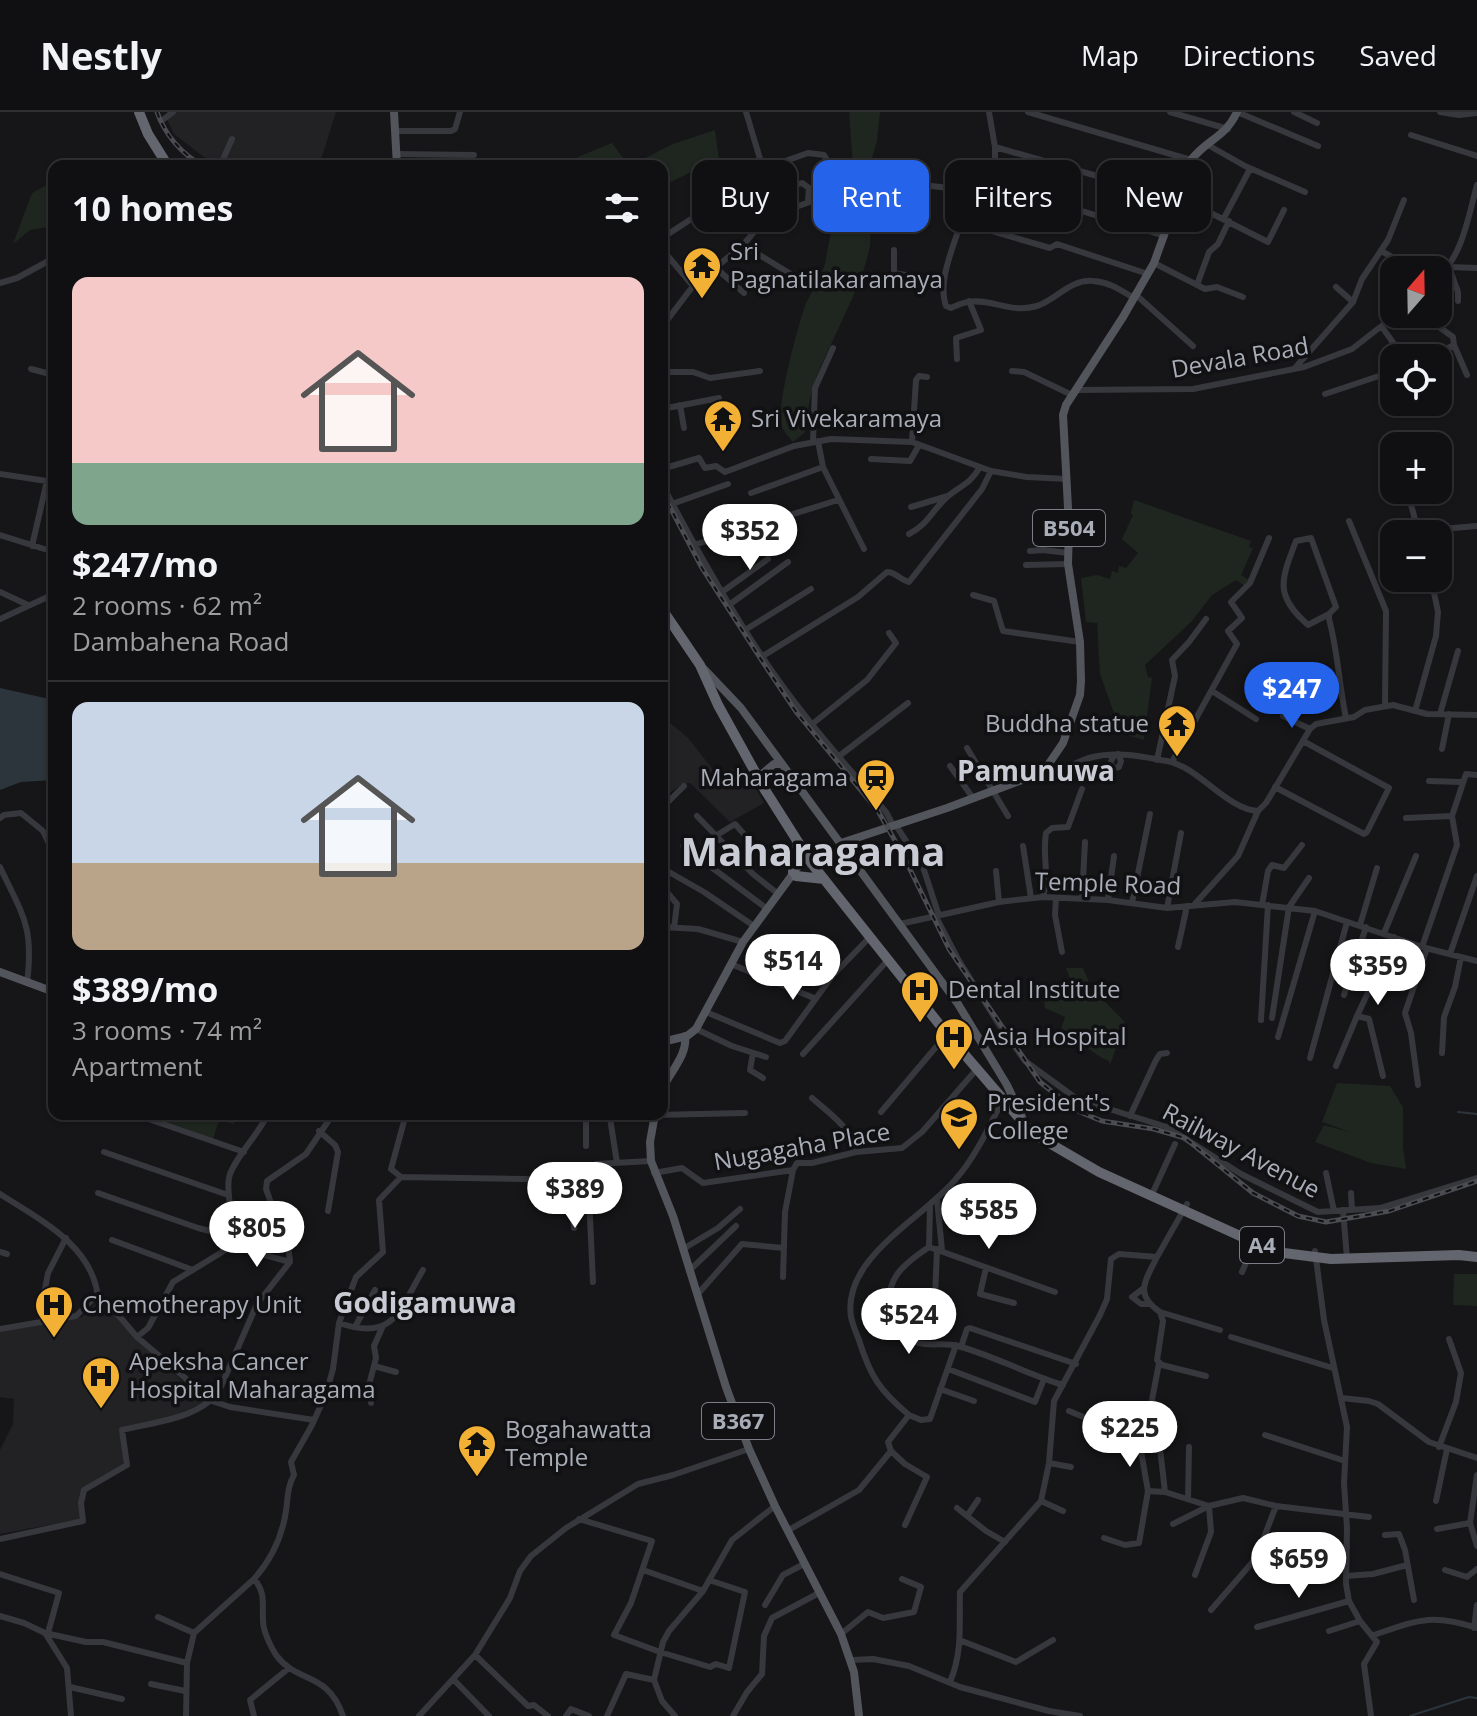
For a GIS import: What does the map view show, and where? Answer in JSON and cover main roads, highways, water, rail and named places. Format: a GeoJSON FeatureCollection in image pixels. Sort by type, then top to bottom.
{"type":"FeatureCollection","features":[{"type":"Feature","properties":{"kind":"highway"},"geometry":{"type":"LineString","coordinates":[[139,112],[164,160]]}},
{"type":"Feature","properties":{"kind":"highway","name":"A4"},"geometry":{"type":"LineString","coordinates":[[668,618],[700,665],[762,785],[809,860],[999,1097],[1025,1126],[1066,1155],[1185,1206]]}},
{"type":"Feature","properties":{"kind":"highway"},"geometry":{"type":"LineString","coordinates":[[798,844],[793,876],[824,879]]}},
{"type":"Feature","properties":{"kind":"highway","name":"A4"},"geometry":{"type":"LineString","coordinates":[[1066,1155],[1154,1190],[1256,1240],[1315,1254],[1477,1257]]}},
{"type":"Feature","properties":{"kind":"highway","name":"A4"},"geometry":{"type":"LineString","coordinates":[[1346,1255],[1477,1250]]}},
{"type":"Feature","properties":{"kind":"main road"},"geometry":{"type":"LineString","coordinates":[[394,112],[396,160]]}},
{"type":"Feature","properties":{"kind":"main road","name":"B504"},"geometry":{"type":"LineString","coordinates":[[841,843],[1035,775],[1048,765],[1063,743],[1080,695],[1080,642],[1068,564],[1063,415],[1154,263],[1191,160],[1228,129],[1237,112]]}},
{"type":"Feature","properties":{"kind":"main road"},"geometry":{"type":"LineString","coordinates":[[700,665],[741,708],[958,1004],[1007,1085],[1025,1126]]}},
{"type":"Feature","properties":{"kind":"main road"},"geometry":{"type":"LineString","coordinates":[[762,785],[762,774],[774,764],[782,764]]}},
{"type":"Feature","properties":{"kind":"main road"},"geometry":{"type":"LineString","coordinates":[[668,1040],[696,1029],[743,942],[777,893],[809,860]]}},
{"type":"Feature","properties":{"kind":"main road"},"geometry":{"type":"LineString","coordinates":[[0,972],[48,990]]}},
{"type":"Feature","properties":{"kind":"main road"},"geometry":{"type":"LineString","coordinates":[[668,1078],[685,1051],[685,1036]]}},
{"type":"Feature","properties":{"kind":"main road"},"geometry":{"type":"LineString","coordinates":[[674,1039],[677,1061]]}},
{"type":"Feature","properties":{"kind":"main road"},"geometry":{"type":"LineString","coordinates":[[999,1097],[1007,1085]]}},
{"type":"Feature","properties":{"kind":"main road","name":"B367"},"geometry":{"type":"LineString","coordinates":[[654,1120],[650,1142],[654,1173],[673,1216],[726,1387],[775,1506],[852,1660],[859,1716]]}},
{"type":"Feature","properties":{"kind":"waterway"},"geometry":{"type":"LineString","coordinates":[[1458,1112],[1477,1114]]}},
{"type":"Feature","properties":{"kind":"waterway"},"geometry":{"type":"LineString","coordinates":[[1410,1716],[1469,1697],[1477,1698]]}},
{"type":"Feature","properties":{"kind":"railway"},"geometry":{"type":"LineString","coordinates":[[157,112],[175,143],[194,160]]}},
{"type":"Feature","properties":{"kind":"railway"},"geometry":{"type":"LineString","coordinates":[[668,503],[702,568],[797,713],[878,811],[949,949],[1040,1082],[1075,1110],[1102,1121],[1154,1129],[1185,1138],[1253,1193],[1298,1216],[1326,1222],[1389,1211],[1477,1181]]}},
{"type":"Feature","properties":{"kind":"place","name":"Sri Pagnatilakaramaya"},"geometry":{"type":"Point","coordinates":[702,300]}},
{"type":"Feature","properties":{"kind":"place","name":"Sri Vivekaramaya"},"geometry":{"type":"Point","coordinates":[723,453]}},
{"type":"Feature","properties":{"kind":"place","name":"Buddha statue"},"geometry":{"type":"Point","coordinates":[1177,758]}},
{"type":"Feature","properties":{"kind":"place","name":"Maharagama"},"geometry":{"type":"Point","coordinates":[876,812]}},
{"type":"Feature","properties":{"kind":"place","name":"Dental Institute"},"geometry":{"type":"Point","coordinates":[920,1024]}},
{"type":"Feature","properties":{"kind":"place","name":"Asia Hospital"},"geometry":{"type":"Point","coordinates":[954,1071]}},
{"type":"Feature","properties":{"kind":"place","name":"President's College"},"geometry":{"type":"Point","coordinates":[959,1151]}},
{"type":"Feature","properties":{"kind":"place","name":"Chemotherapy Unit"},"geometry":{"type":"Point","coordinates":[54,1339]}},
{"type":"Feature","properties":{"kind":"place","name":"Apeksha Cancer Hospital Maharagama"},"geometry":{"type":"Point","coordinates":[101,1410]}},
{"type":"Feature","properties":{"kind":"place","name":"Bogahawatta Temple"},"geometry":{"type":"Point","coordinates":[477,1478]}},
{"type":"Feature","properties":{"kind":"district","name":"Pamunuwa"},"geometry":{"type":"Point","coordinates":[1036,771]}},
{"type":"Feature","properties":{"kind":"district","name":"Maharagama"},"geometry":{"type":"Point","coordinates":[813,852]}},
{"type":"Feature","properties":{"kind":"district","name":"Godigamuwa"},"geometry":{"type":"Point","coordinates":[425,1303]}}]}
